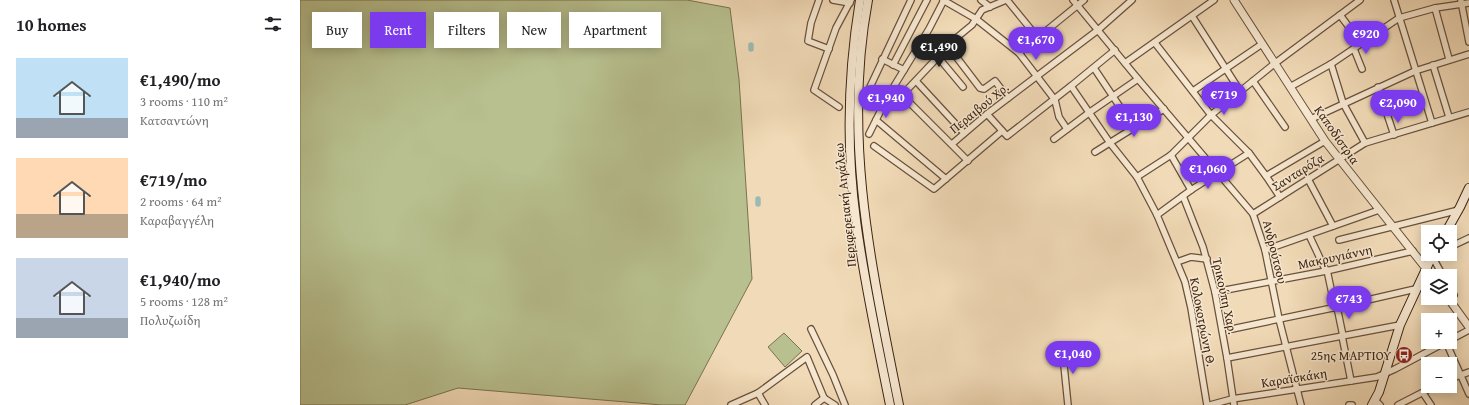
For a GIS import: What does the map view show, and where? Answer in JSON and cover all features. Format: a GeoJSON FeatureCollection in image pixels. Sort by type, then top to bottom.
{"type":"FeatureCollection","features":[{"type":"Feature","properties":{"kind":"main road","name":"Περιφερειακή Αιγάλεω"},"geometry":{"type":"LineString","coordinates":[[860,0],[851,78],[851,166],[856,219],[864,274],[890,405]]}},
{"type":"Feature","properties":{"kind":"main road","name":"Περιφερειακή Αιγάλεω"},"geometry":{"type":"LineString","coordinates":[[868,0],[860,79],[859,166],[864,218],[873,272],[899,405]]}},
{"type":"Feature","properties":{"kind":"main road"},"geometry":{"type":"LineString","coordinates":[[1450,225],[1469,188]]}},
{"type":"Feature","properties":{"kind":"main road"},"geometry":{"type":"LineString","coordinates":[[1376,403],[1400,325],[1429,261]]}},
{"type":"Feature","properties":{"kind":"street"},"geometry":{"type":"LineString","coordinates":[[819,0],[811,23],[808,41],[829,49]]}},
{"type":"Feature","properties":{"kind":"street"},"geometry":{"type":"LineString","coordinates":[[833,0],[851,2],[839,20],[814,90],[839,107]]}},
{"type":"Feature","properties":{"kind":"street"},"geometry":{"type":"LineString","coordinates":[[911,0],[870,87],[888,96],[904,92],[948,46],[972,24],[982,10],[1006,0],[1038,38]]}},
{"type":"Feature","properties":{"kind":"street"},"geometry":{"type":"LineString","coordinates":[[893,65],[927,0]]}},
{"type":"Feature","properties":{"kind":"street"},"geometry":{"type":"LineString","coordinates":[[869,134],[888,96],[929,29],[944,0],[976,19],[1019,53],[1055,100],[1059,117],[1067,129]]}},
{"type":"Feature","properties":{"kind":"street"},"geometry":{"type":"LineString","coordinates":[[981,0],[990,7]]}},
{"type":"Feature","properties":{"kind":"street","name":"Ανδρούτσου"},"geometry":{"type":"LineString","coordinates":[[1073,0],[1253,214],[1265,250],[1285,347],[1302,405]]}},
{"type":"Feature","properties":{"kind":"street"},"geometry":{"type":"LineString","coordinates":[[1019,53],[1084,0]]}},
{"type":"Feature","properties":{"kind":"street","name":"Περαιβού Χρ."},"geometry":{"type":"LineString","coordinates":[[952,144],[987,114],[1098,30],[1132,0]]}},
{"type":"Feature","properties":{"kind":"street"},"geometry":{"type":"LineString","coordinates":[[1125,63],[1214,0]]}},
{"type":"Feature","properties":{"kind":"street","name":"Καποδίστρια"},"geometry":{"type":"LineString","coordinates":[[1234,0],[1325,141],[1426,267]]}},
{"type":"Feature","properties":{"kind":"street"},"geometry":{"type":"LineString","coordinates":[[1137,177],[1171,155],[1211,115],[1240,91],[1360,0]]}},
{"type":"Feature","properties":{"kind":"street"},"geometry":{"type":"LineString","coordinates":[[1394,0],[1432,123]]}},
{"type":"Feature","properties":{"kind":"street"},"geometry":{"type":"LineString","coordinates":[[1290,87],[1331,64],[1399,18],[1461,2],[1469,3]]}},
{"type":"Feature","properties":{"kind":"street"},"geometry":{"type":"LineString","coordinates":[[1461,2],[1469,42]]}},
{"type":"Feature","properties":{"kind":"street"},"geometry":{"type":"LineString","coordinates":[[1435,8],[1449,60]]}},
{"type":"Feature","properties":{"kind":"street"},"geometry":{"type":"LineString","coordinates":[[1340,15],[1361,44]]}},
{"type":"Feature","properties":{"kind":"street"},"geometry":{"type":"LineString","coordinates":[[1192,16],[1240,91]]}},
{"type":"Feature","properties":{"kind":"street"},"geometry":{"type":"LineString","coordinates":[[1155,43],[1211,115],[1249,153],[1280,197]]}},
{"type":"Feature","properties":{"kind":"street"},"geometry":{"type":"LineString","coordinates":[[1192,91],[1262,44]]}},
{"type":"Feature","properties":{"kind":"street"},"geometry":{"type":"LineString","coordinates":[[948,46],[980,88],[984,89],[995,81],[1008,98]]}},
{"type":"Feature","properties":{"kind":"street"},"geometry":{"type":"LineString","coordinates":[[1354,49],[1362,69]]}},
{"type":"Feature","properties":{"kind":"street"},"geometry":{"type":"LineString","coordinates":[[987,114],[1007,136],[1055,100],[1115,50]]}},
{"type":"Feature","properties":{"kind":"street"},"geometry":{"type":"LineString","coordinates":[[1311,119],[1415,71],[1469,54]]}},
{"type":"Feature","properties":{"kind":"street"},"geometry":{"type":"LineString","coordinates":[[938,57],[962,87]]}},
{"type":"Feature","properties":{"kind":"street"},"geometry":{"type":"LineString","coordinates":[[882,59],[904,70]]}},
{"type":"Feature","properties":{"kind":"street"},"geometry":{"type":"LineString","coordinates":[[1331,64],[1343,103],[1365,143]]}},
{"type":"Feature","properties":{"kind":"street"},"geometry":{"type":"LineString","coordinates":[[1433,65],[1448,117]]}},
{"type":"Feature","properties":{"kind":"street"},"geometry":{"type":"LineString","coordinates":[[1094,68],[1134,128]]}},
{"type":"Feature","properties":{"kind":"street"},"geometry":{"type":"LineString","coordinates":[[1054,139],[1138,79]]}},
{"type":"Feature","properties":{"kind":"street"},"geometry":{"type":"LineString","coordinates":[[916,81],[964,133]]}},
{"type":"Feature","properties":{"kind":"street"},"geometry":{"type":"LineString","coordinates":[[1253,81],[1285,127]]}},
{"type":"Feature","properties":{"kind":"street","name":"Κολοκοτρώνη Θ."},"geometry":{"type":"LineString","coordinates":[[1071,86],[1110,143],[1137,177],[1157,215],[1186,282],[1207,405]]}},
{"type":"Feature","properties":{"kind":"street"},"geometry":{"type":"LineString","coordinates":[[1378,87],[1394,135]]}},
{"type":"Feature","properties":{"kind":"street"},"geometry":{"type":"LineString","coordinates":[[904,92],[904,96],[911,104],[968,161]]}},
{"type":"Feature","properties":{"kind":"street"},"geometry":{"type":"LineString","coordinates":[[1095,152],[1164,109]]}},
{"type":"Feature","properties":{"kind":"street","name":"Σανταρόζα"},"geometry":{"type":"LineString","coordinates":[[1253,214],[1365,143],[1448,117],[1469,112]]}},
{"type":"Feature","properties":{"kind":"street"},"geometry":{"type":"LineString","coordinates":[[876,120],[946,179]]}},
{"type":"Feature","properties":{"kind":"street"},"geometry":{"type":"LineString","coordinates":[[874,146],[934,189],[1002,131]]}},
{"type":"Feature","properties":{"kind":"street"},"geometry":{"type":"LineString","coordinates":[[1266,176],[1325,141]]}},
{"type":"Feature","properties":{"kind":"street"},"geometry":{"type":"LineString","coordinates":[[1157,215],[1191,190],[1249,153]]}},
{"type":"Feature","properties":{"kind":"street"},"geometry":{"type":"LineString","coordinates":[[1171,155],[1191,190]]}},
{"type":"Feature","properties":{"kind":"street"},"geometry":{"type":"LineString","coordinates":[[1308,180],[1332,226]]}},
{"type":"Feature","properties":{"kind":"street","name":"Τρικούπη Χαρ."},"geometry":{"type":"LineString","coordinates":[[1183,196],[1203,247],[1215,292],[1233,402]]}},
{"type":"Feature","properties":{"kind":"street"},"geometry":{"type":"LineString","coordinates":[[1265,250],[1379,210]]}},
{"type":"Feature","properties":{"kind":"street"},"geometry":{"type":"LineString","coordinates":[[1339,240],[1458,210]]}},
{"type":"Feature","properties":{"kind":"street"},"geometry":{"type":"LineString","coordinates":[[1309,235],[1327,270],[1351,381]]}},
{"type":"Feature","properties":{"kind":"street"},"geometry":{"type":"LineString","coordinates":[[1457,244],[1469,238]]}},
{"type":"Feature","properties":{"kind":"street","name":"Μακρυγιάννη"},"geometry":{"type":"LineString","coordinates":[[1215,292],[1413,251]]}},
{"type":"Feature","properties":{"kind":"street"},"geometry":{"type":"LineString","coordinates":[[1177,262],[1191,257],[1206,259]]}},
{"type":"Feature","properties":{"kind":"street"},"geometry":{"type":"LineString","coordinates":[[1232,329],[1416,290]]}},
{"type":"Feature","properties":{"kind":"street"},"geometry":{"type":"LineString","coordinates":[[1456,305],[1469,328],[1457,336]]}},
{"type":"Feature","properties":{"kind":"street"},"geometry":{"type":"LineString","coordinates":[[1227,358],[1400,325]]}},
{"type":"Feature","properties":{"kind":"street"},"geometry":{"type":"LineString","coordinates":[[811,329],[834,376],[845,405]]}},
{"type":"Feature","properties":{"kind":"street"},"geometry":{"type":"LineString","coordinates":[[1062,346],[1068,405]]}},
{"type":"Feature","properties":{"kind":"street","name":"Καραϊσκάκη"},"geometry":{"type":"LineString","coordinates":[[1210,405],[1384,374],[1432,349]]}},
{"type":"Feature","properties":{"kind":"street"},"geometry":{"type":"LineString","coordinates":[[1449,349],[1469,394]]}},
{"type":"Feature","properties":{"kind":"street"},"geometry":{"type":"LineString","coordinates":[[731,405],[758,393],[807,356],[824,398],[835,405]]}},
{"type":"Feature","properties":{"kind":"street"},"geometry":{"type":"LineString","coordinates":[[1457,377],[1469,372]]}},
{"type":"Feature","properties":{"kind":"street"},"geometry":{"type":"LineString","coordinates":[[758,393],[765,405]]}},
{"type":"Feature","properties":{"kind":"street"},"geometry":{"type":"LineString","coordinates":[[1398,405],[1422,393]]}},
{"type":"Feature","properties":{"kind":"street"},"geometry":{"type":"LineString","coordinates":[[1425,393],[1431,405]]}},
{"type":"Feature","properties":{"kind":"street"},"geometry":{"type":"LineString","coordinates":[[815,405],[824,398]]}},
{"type":"Feature","properties":{"kind":"green space"},"geometry":{"type":"Polygon","coordinates":[[[300,0],[687,0],[730,8],[739,79],[752,279],[685,405],[662,405],[458,388],[405,405],[300,405],[300,0]]]}},
{"type":"Feature","properties":{"kind":"green space"},"geometry":{"type":"Polygon","coordinates":[[[784,333],[802,351],[785,367],[768,347],[784,333]]]}},
{"type":"Feature","properties":{"kind":"waterway"},"geometry":{"type":"LineString","coordinates":[[758,199],[758,204]]}},
{"type":"Feature","properties":{"kind":"place","name":"25ης ΜΑΡΤΙΟΥ"},"geometry":{"type":"Point","coordinates":[1404,355]}}]}
